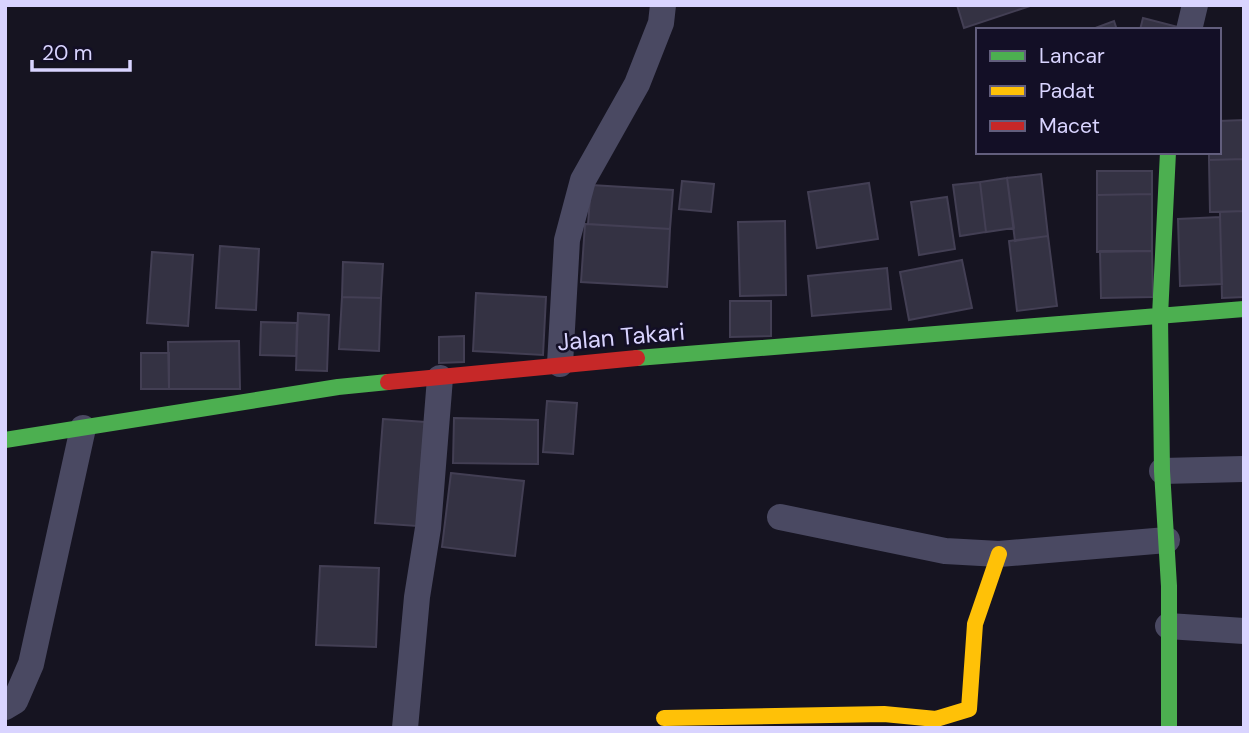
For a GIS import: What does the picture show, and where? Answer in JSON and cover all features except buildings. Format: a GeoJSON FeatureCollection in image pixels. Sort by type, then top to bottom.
{"type":"FeatureCollection","features":[{"type":"Feature","properties":{"kind":"street"},"geometry":{"type":"LineString","coordinates":[[560,365],[567,240],[583,180],[637,84],[661,23],[663,5]]}},
{"type":"Feature","properties":{"kind":"street"},"geometry":{"type":"LineString","coordinates":[[1189,28],[1195,5]]}},
{"type":"Feature","properties":{"kind":"street"},"geometry":{"type":"LineString","coordinates":[[1168,154],[1160,316],[1162,471],[1169,586],[1169,728]]}},
{"type":"Feature","properties":{"kind":"street","name":"Jalan Takari"},"geometry":{"type":"LineString","coordinates":[[5,440],[338,387],[560,365],[1244,309]]}},
{"type":"Feature","properties":{"kind":"street"},"geometry":{"type":"LineString","coordinates":[[405,728],[428,528],[440,378]]}},
{"type":"Feature","properties":{"kind":"street"},"geometry":{"type":"LineString","coordinates":[[5,707],[15,701],[31,664],[83,428]]}},
{"type":"Feature","properties":{"kind":"street"},"geometry":{"type":"LineString","coordinates":[[1162,471],[1244,469]]}},
{"type":"Feature","properties":{"kind":"street"},"geometry":{"type":"LineString","coordinates":[[780,517],[946,551],[999,554],[1167,540]]}},
{"type":"Feature","properties":{"kind":"street"},"geometry":{"type":"LineString","coordinates":[[664,718],[884,714],[936,719],[969,709],[975,624],[999,554]]}},
{"type":"Feature","properties":{"kind":"street"},"geometry":{"type":"LineString","coordinates":[[1168,626],[1244,631]]}},
{"type":"Feature","properties":{"kind":"traffic: fast"},"geometry":{"type":"LineString","coordinates":[[1168,154],[1160,316],[1162,471],[1169,586],[1169,728]]}},
{"type":"Feature","properties":{"kind":"traffic: fast"},"geometry":{"type":"LineString","coordinates":[[637,358],[1244,309]]}},
{"type":"Feature","properties":{"kind":"traffic: fast"},"geometry":{"type":"LineString","coordinates":[[5,440],[338,387],[388,382]]}},
{"type":"Feature","properties":{"kind":"traffic: slow"},"geometry":{"type":"LineString","coordinates":[[664,718],[884,714],[936,719],[969,709],[975,624],[999,554]]}},
{"type":"Feature","properties":{"kind":"traffic: jam"},"geometry":{"type":"LineString","coordinates":[[388,382],[637,358]]}}]}
